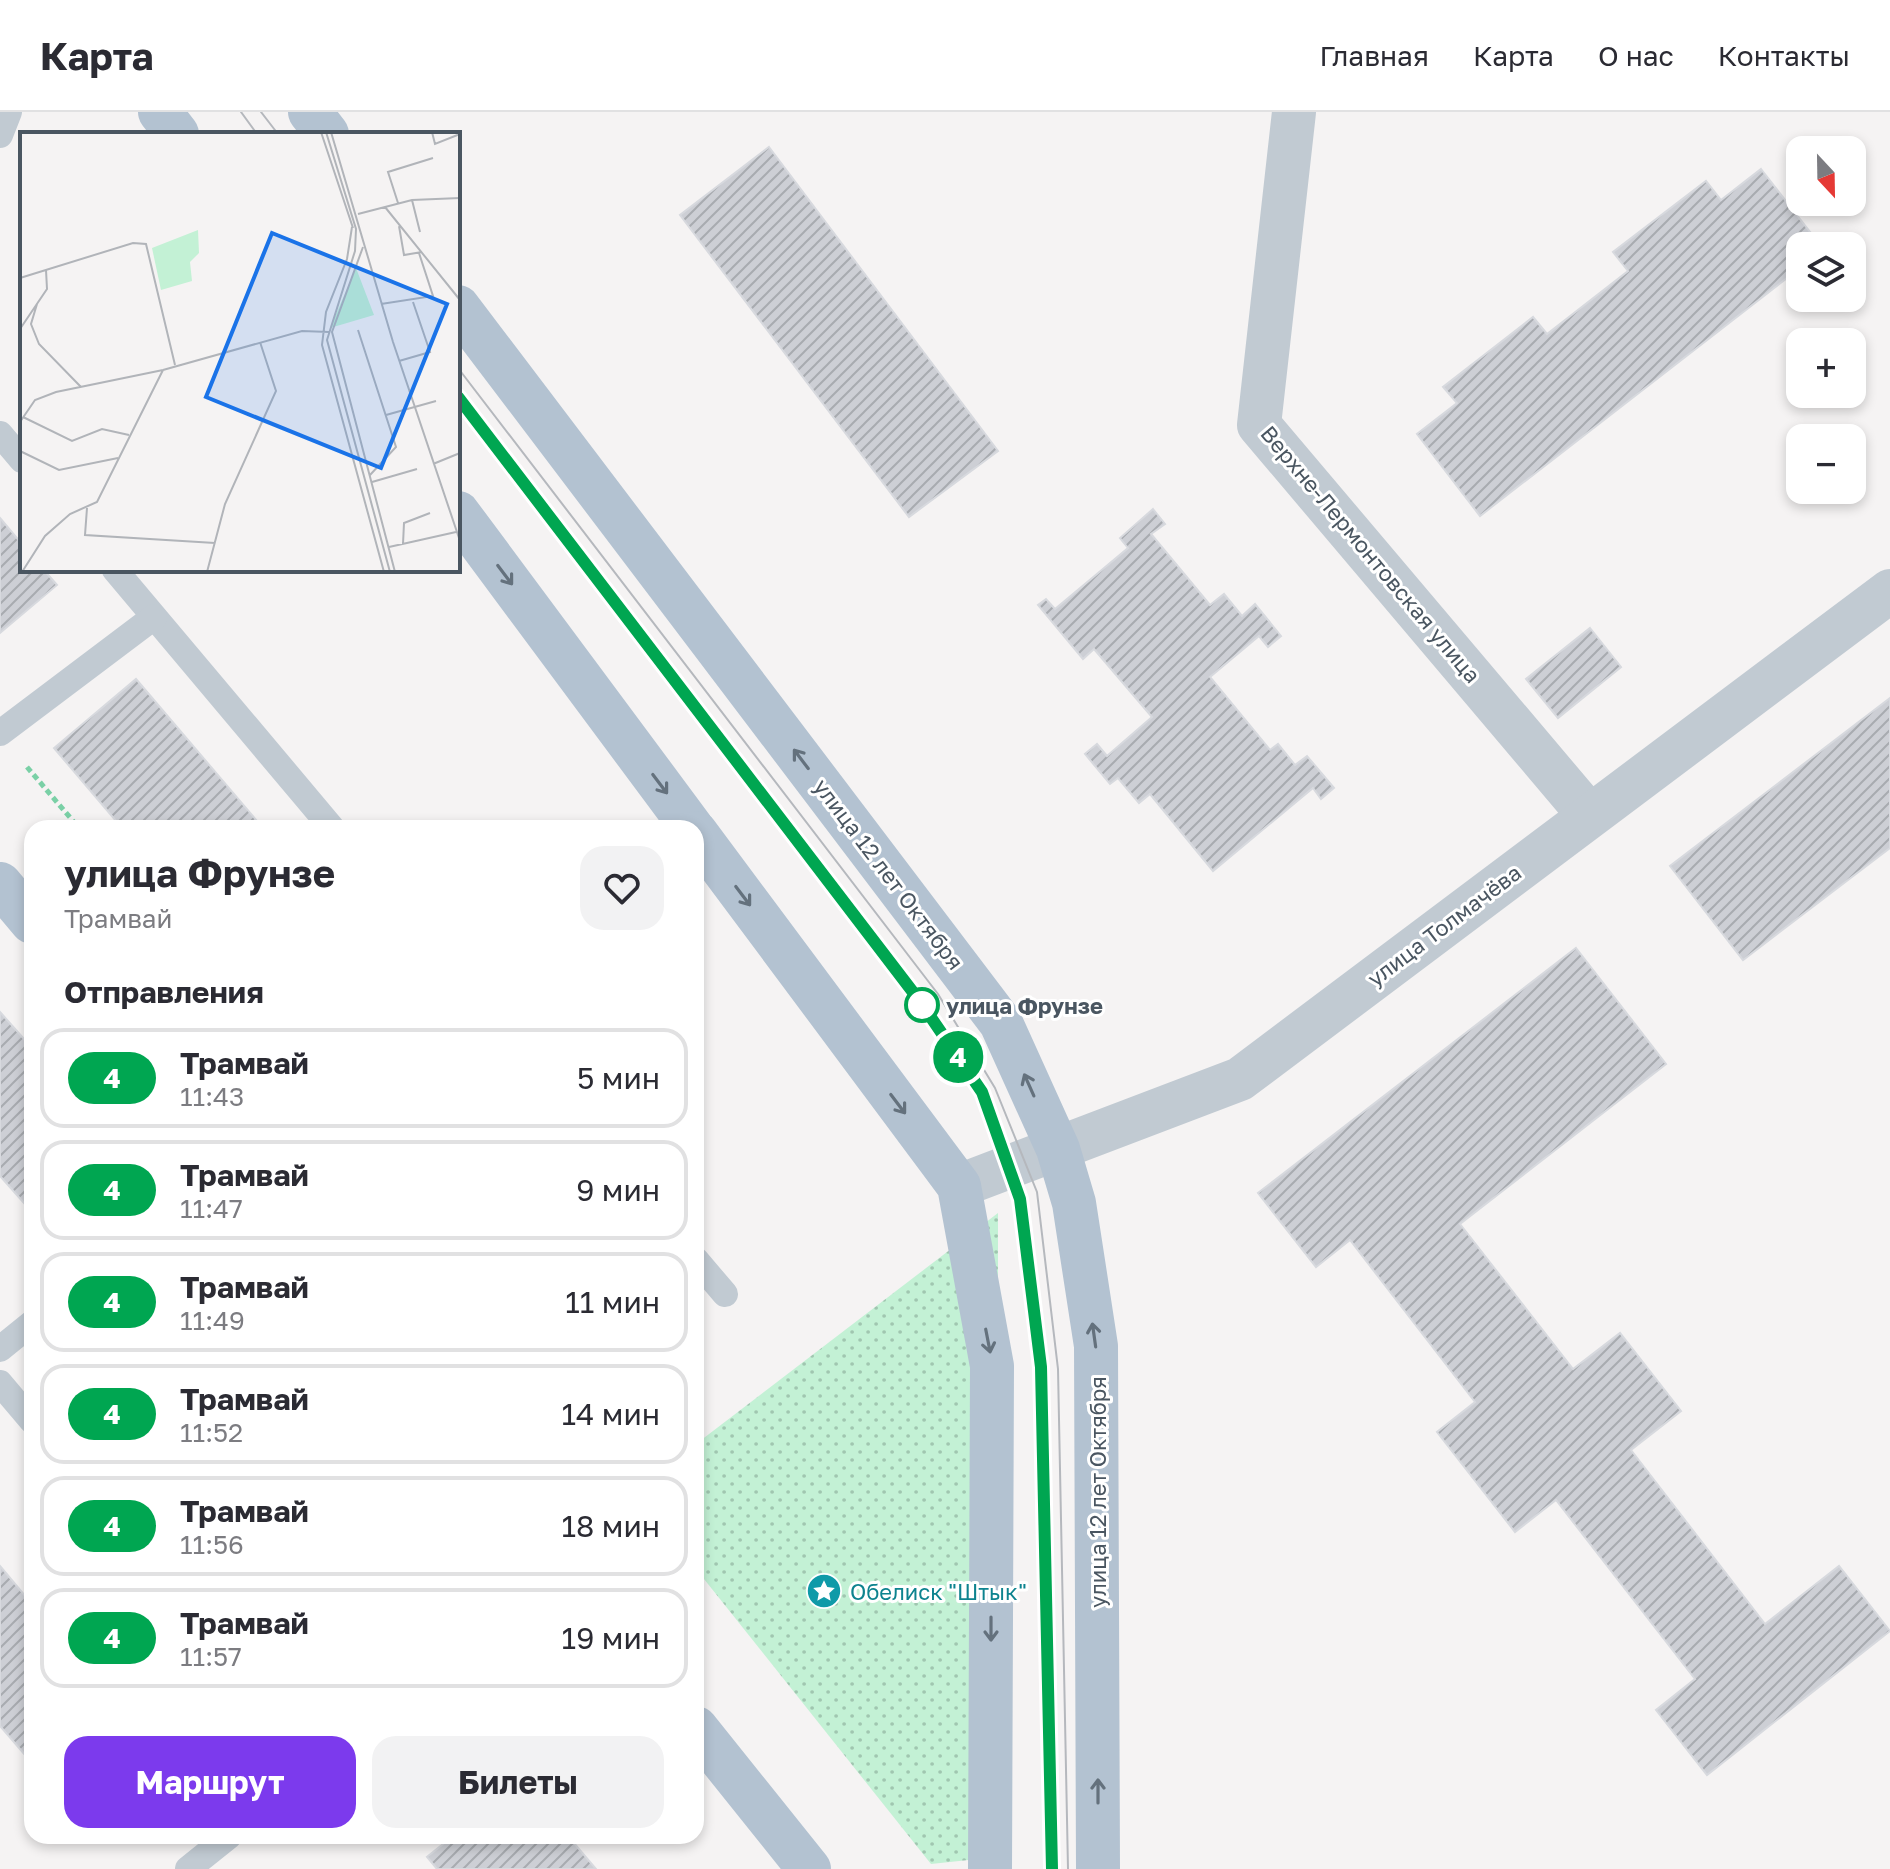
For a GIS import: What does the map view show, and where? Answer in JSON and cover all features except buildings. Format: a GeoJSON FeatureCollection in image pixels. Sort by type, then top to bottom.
{"type":"FeatureCollection","features":[{"type":"Feature","properties":{"kind":"main road"},"geometry":{"type":"LineString","coordinates":[[160,112],[175,132]]}},
{"type":"Feature","properties":{"kind":"main road"},"geometry":{"type":"LineString","coordinates":[[310,112],[325,132]]}},
{"type":"Feature","properties":{"kind":"main road","name":"улица 12 лет Октября"},"geometry":{"type":"LineString","coordinates":[[460,310],[1001,1023],[1058,1149],[1074,1203],[1096,1346],[1098,1869]]}},
{"type":"Feature","properties":{"kind":"main road"},"geometry":{"type":"LineString","coordinates":[[460,516],[686,820]]}},
{"type":"Feature","properties":{"kind":"main road"},"geometry":{"type":"LineString","coordinates":[[704,844],[959,1186],[992,1366],[990,1869]]}},
{"type":"Feature","properties":{"kind":"main road"},"geometry":{"type":"LineString","coordinates":[[0,884],[24,912]]}},
{"type":"Feature","properties":{"kind":"main road"},"geometry":{"type":"LineString","coordinates":[[704,1738],[809,1869]]}},
{"type":"Feature","properties":{"kind":"street","name":"Верхне-Лермонтовская улица"},"geometry":{"type":"LineString","coordinates":[[1294,112],[1259,425],[1589,815]]}},
{"type":"Feature","properties":{"kind":"street","name":"улица Толмачёва"},"geometry":{"type":"LineString","coordinates":[[959,1186],[1240,1079],[1890,591]]}},
{"type":"Feature","properties":{"kind":"lane"},"geometry":{"type":"LineString","coordinates":[[0,135],[9,112]]}},
{"type":"Feature","properties":{"kind":"lane"},"geometry":{"type":"LineString","coordinates":[[0,434],[20,458]]}},
{"type":"Feature","properties":{"kind":"lane"},"geometry":{"type":"LineString","coordinates":[[117,572],[325,820]]}},
{"type":"Feature","properties":{"kind":"lane"},"geometry":{"type":"LineString","coordinates":[[0,733],[154,617]]}},
{"type":"Feature","properties":{"kind":"lane"},"geometry":{"type":"LineString","coordinates":[[704,1269],[725,1294]]}},
{"type":"Feature","properties":{"kind":"lane"},"geometry":{"type":"LineString","coordinates":[[0,1349],[24,1330]]}},
{"type":"Feature","properties":{"kind":"lane"},"geometry":{"type":"LineString","coordinates":[[0,1383],[24,1412]]}},
{"type":"Feature","properties":{"kind":"lane"},"geometry":{"type":"LineString","coordinates":[[188,1869],[219,1844]]}},
{"type":"Feature","properties":{"kind":"path"},"geometry":{"type":"LineString","coordinates":[[20,759],[72,820]]}},
{"type":"Feature","properties":{"kind":"green space"},"geometry":{"type":"Polygon","coordinates":[[[998,1213],[998,1830],[978,1859],[931,1864],[704,1579],[704,1438],[998,1213]]]}},
{"type":"Feature","properties":{"kind":"tram line"},"geometry":{"type":"LineString","coordinates":[[241,112],[256,132]]}},
{"type":"Feature","properties":{"kind":"tram line"},"geometry":{"type":"LineString","coordinates":[[261,112],[276,132]]}},
{"type":"Feature","properties":{"kind":"tram line"},"geometry":{"type":"LineString","coordinates":[[460,371],[938,994],[995,1088],[1037,1192],[1058,1369],[1068,1869]]}},
{"type":"Feature","properties":{"kind":"tram line"},"geometry":{"type":"LineString","coordinates":[[460,400],[919,1000],[982,1092],[1020,1199],[1041,1367],[1052,1869]]}},
{"type":"Feature","properties":{"kind":"tram line","name":"4"},"geometry":{"type":"LineString","coordinates":[[460,400],[919,1000],[982,1092],[1020,1199],[1041,1367],[1052,1869]]}},
{"type":"Feature","properties":{"kind":"place","name":"улица Фрунзе"},"geometry":{"type":"Point","coordinates":[922,1005]}},
{"type":"Feature","properties":{"kind":"place","name":"Обелиск \"Штык\""},"geometry":{"type":"Point","coordinates":[824,1591]}}]}
